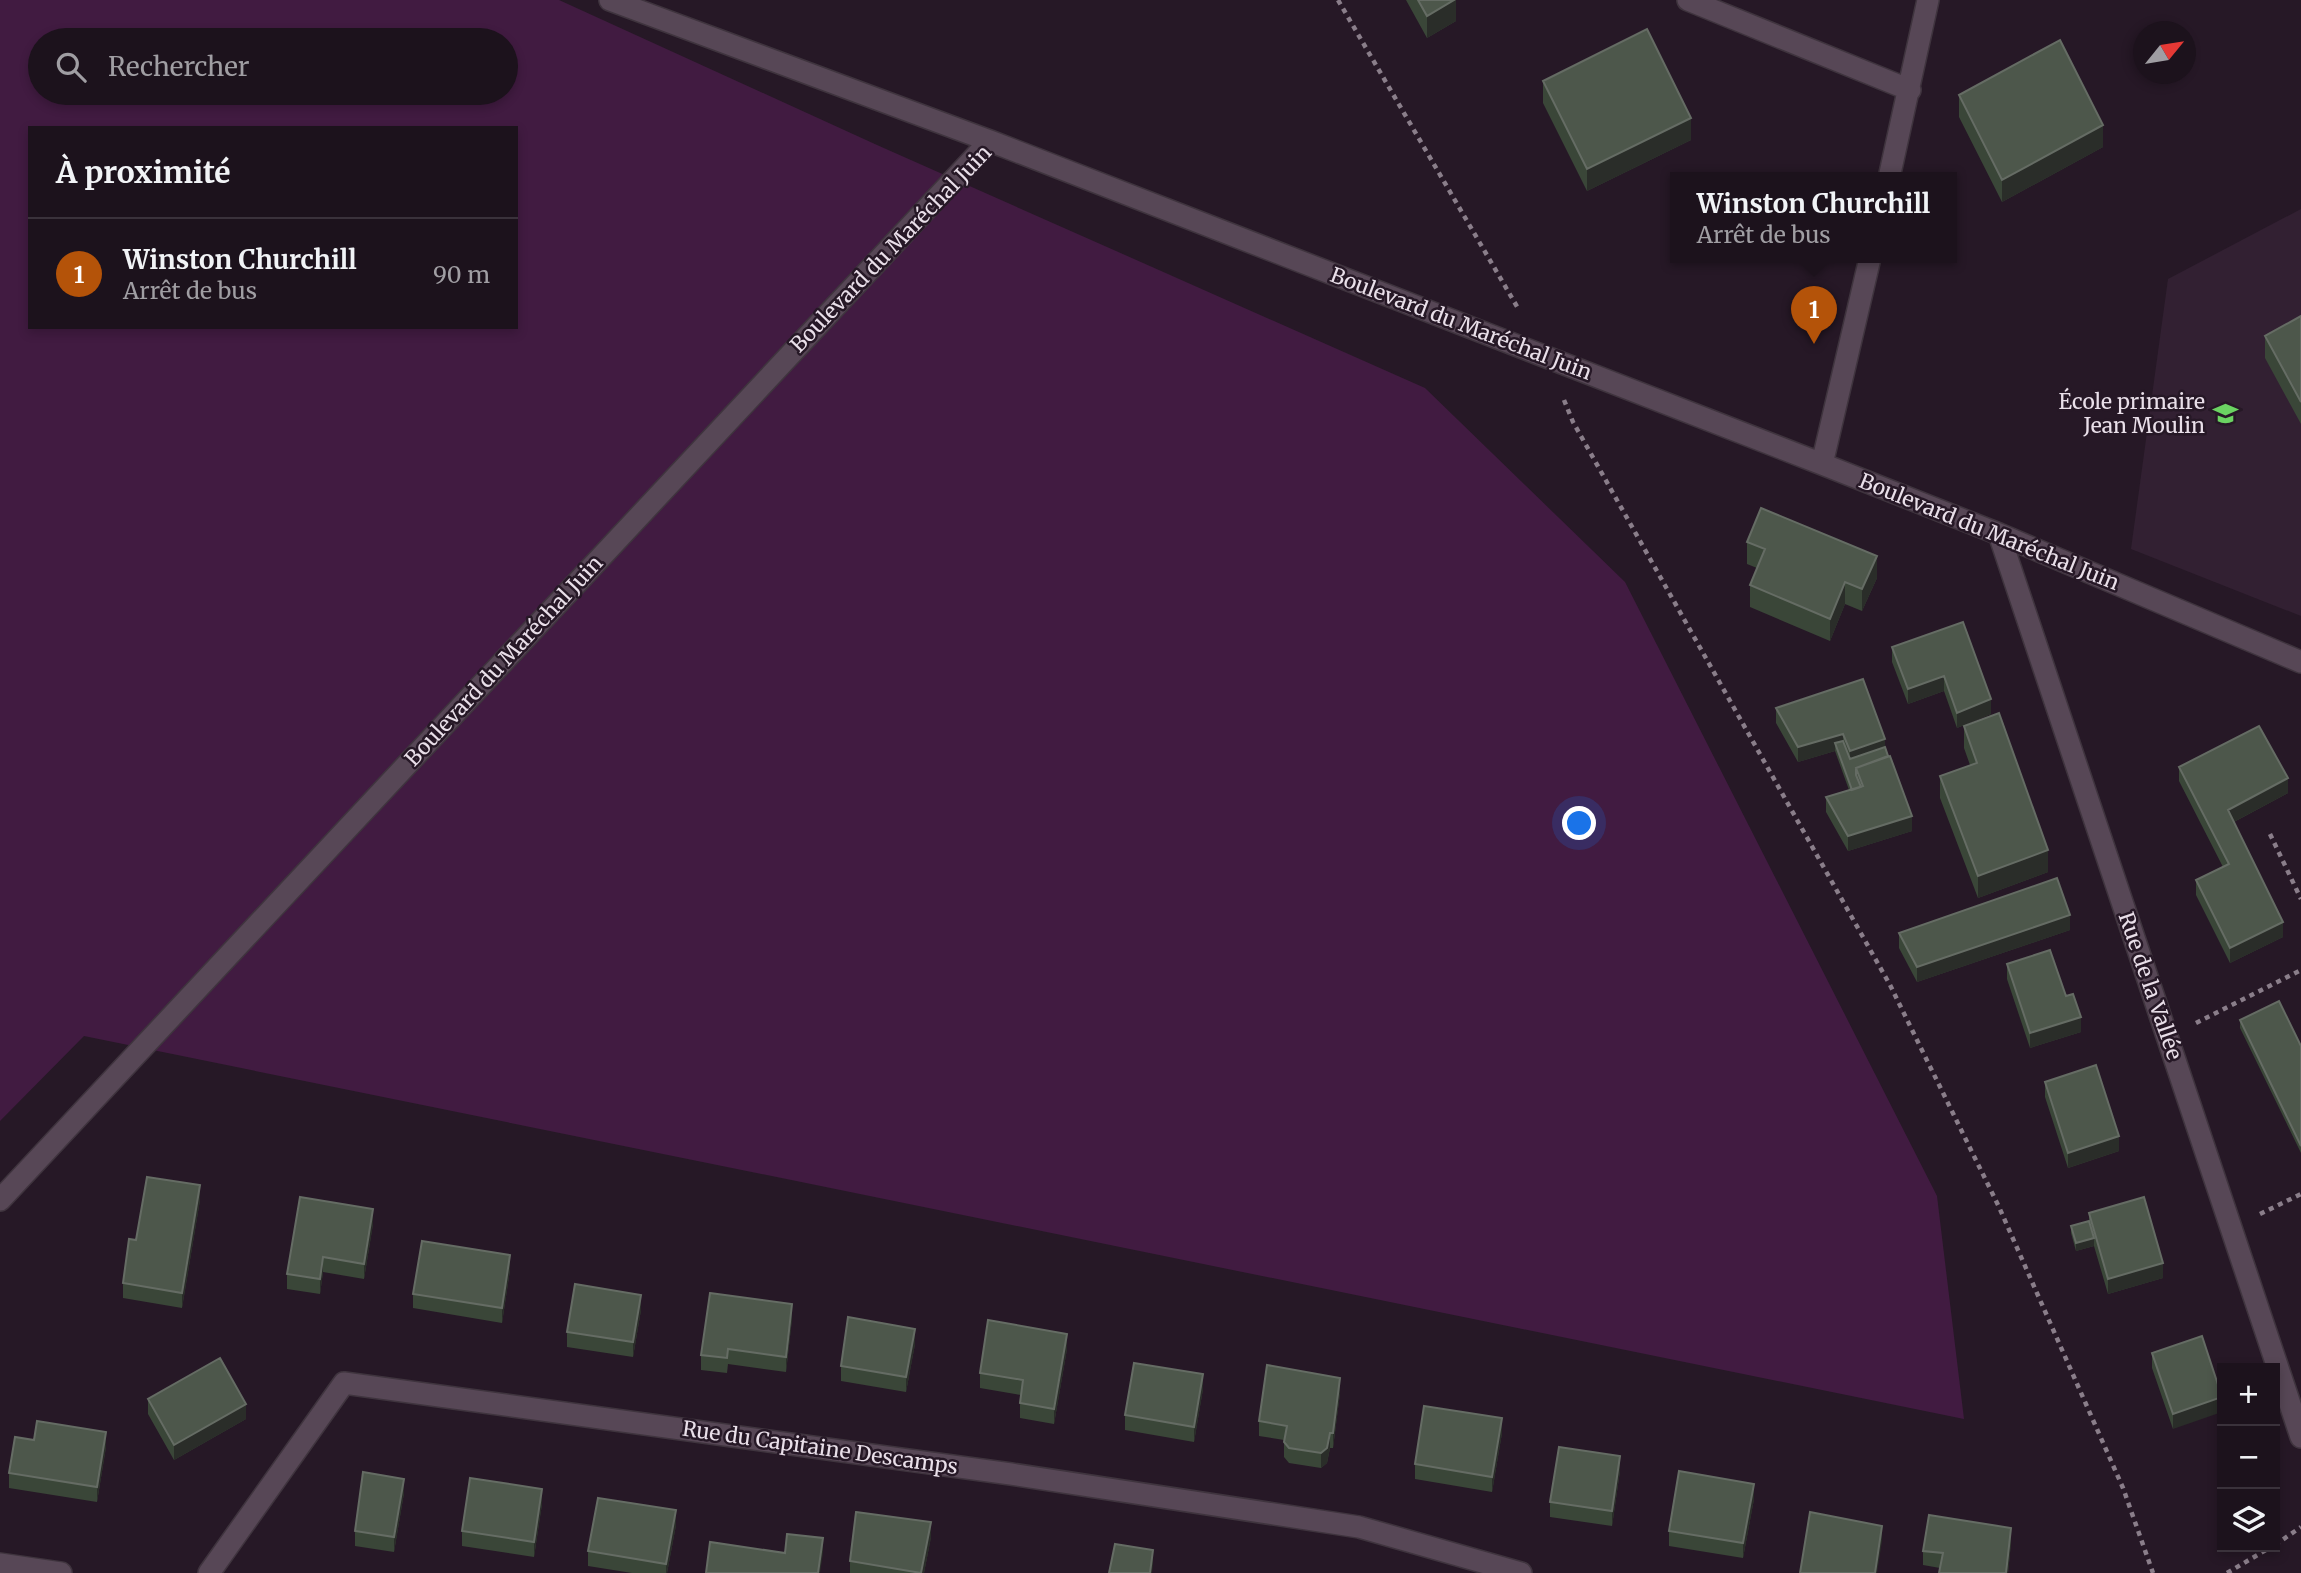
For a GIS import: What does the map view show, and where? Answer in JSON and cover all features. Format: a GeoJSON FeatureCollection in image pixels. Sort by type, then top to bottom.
{"type":"FeatureCollection","features":[{"type":"Feature","properties":{"kind":"street"},"geometry":{"type":"LineString","coordinates":[[610,0],[990,141]]}},
{"type":"Feature","properties":{"kind":"street"},"geometry":{"type":"LineString","coordinates":[[1688,0],[1910,90]]}},
{"type":"Feature","properties":{"kind":"street"},"geometry":{"type":"LineString","coordinates":[[1890,172],[1927,0]]}},
{"type":"Feature","properties":{"kind":"street","name":"Boulevard du Maréchal Juin"},"geometry":{"type":"LineString","coordinates":[[0,1200],[990,141],[1999,534],[2301,662]]}},
{"type":"Feature","properties":{"kind":"street"},"geometry":{"type":"LineString","coordinates":[[1822,464],[1869,263]]}},
{"type":"Feature","properties":{"kind":"street","name":"Rue de la Vallée"},"geometry":{"type":"LineString","coordinates":[[1999,534],[2301,1437]]}},
{"type":"Feature","properties":{"kind":"street","name":"Rue du Capitaine Descamps"},"geometry":{"type":"LineString","coordinates":[[209,1573],[344,1383],[1011,1474],[1359,1527],[1521,1573]]}},
{"type":"Feature","properties":{"kind":"street"},"geometry":{"type":"LineString","coordinates":[[0,1564],[61,1573]]}},
{"type":"Feature","properties":{"kind":"path"},"geometry":{"type":"LineString","coordinates":[[1338,0],[1546,356],[1573,422],[1890,985],[1999,1207],[2123,1488],[2153,1573]]}},
{"type":"Feature","properties":{"kind":"path"},"geometry":{"type":"LineString","coordinates":[[2270,834],[2301,899]]}},
{"type":"Feature","properties":{"kind":"path"},"geometry":{"type":"LineString","coordinates":[[2167,1038],[2301,970]]}},
{"type":"Feature","properties":{"kind":"path"},"geometry":{"type":"LineString","coordinates":[[2231,1228],[2301,1194]]}},
{"type":"Feature","properties":{"kind":"path"},"geometry":{"type":"LineString","coordinates":[[2280,1541],[2301,1527]]}},
{"type":"Feature","properties":{"kind":"path"},"geometry":{"type":"LineString","coordinates":[[2227,1573],[2263,1552]]}},
{"type":"Feature","properties":{"kind":"shaded area"},"geometry":{"type":"Polygon","coordinates":[[[0,0],[559,0],[877,145],[1425,388],[1625,582],[1937,1196],[1964,1419],[84,1036],[0,1121],[0,0]]]}},
{"type":"Feature","properties":{"kind":"shaded area","name":"École primaire Jean Moulin"},"geometry":{"type":"Polygon","coordinates":[[[2301,209],[2301,616],[2131,549],[2168,279],[2301,209]]]}},
{"type":"Feature","properties":{"kind":"building"},"geometry":{"type":"Polygon","coordinates":[[[1418,0],[1454,0],[1427,16],[1418,0]]]}},
{"type":"Feature","properties":{"kind":"building"},"geometry":{"type":"Polygon","coordinates":[[[1647,29],[1691,118],[1587,169],[1543,81],[1647,29]]]}},
{"type":"Feature","properties":{"kind":"building"},"geometry":{"type":"Polygon","coordinates":[[[2060,40],[2103,125],[2002,180],[1959,95],[2060,40]]]}},
{"type":"Feature","properties":{"kind":"building"},"geometry":{"type":"Polygon","coordinates":[[[2301,316],[2301,402],[2265,336],[2301,316]]]}},
{"type":"Feature","properties":{"kind":"building"},"geometry":{"type":"Polygon","coordinates":[[[1761,508],[1877,556],[1862,589],[1845,582],[1830,619],[1750,585],[1765,549],[1747,542],[1761,508]]]}},
{"type":"Feature","properties":{"kind":"building"},"geometry":{"type":"Polygon","coordinates":[[[1963,622],[1991,699],[1957,713],[1944,676],[1908,689],[1892,647],[1963,622]]]}},
{"type":"Feature","properties":{"kind":"building"},"geometry":{"type":"Polygon","coordinates":[[[1863,679],[1885,739],[1850,751],[1843,734],[1798,747],[1776,708],[1863,679]]]}},
{"type":"Feature","properties":{"kind":"building"},"geometry":{"type":"Polygon","coordinates":[[[1999,713],[2048,850],[1978,876],[1940,776],[1977,763],[1964,726],[1999,713]]]}},
{"type":"Feature","properties":{"kind":"building"},"geometry":{"type":"Polygon","coordinates":[[[2259,726],[2288,778],[2228,810],[2283,922],[2230,948],[2196,880],[2229,864],[2179,767],[2259,726]]]}},
{"type":"Feature","properties":{"kind":"building"},"geometry":{"type":"Polygon","coordinates":[[[1843,741],[1850,759],[1885,747],[1888,756],[1856,768],[1861,787],[1852,790],[1835,743],[1843,741]]]}},
{"type":"Feature","properties":{"kind":"building"},"geometry":{"type":"Polygon","coordinates":[[[1890,756],[1912,816],[1848,836],[1826,797],[1863,786],[1856,768],[1890,756]]]}},
{"type":"Feature","properties":{"kind":"building"},"geometry":{"type":"Polygon","coordinates":[[[2057,878],[2070,915],[1917,967],[1899,933],[2057,878]]]}},
{"type":"Feature","properties":{"kind":"building"},"geometry":{"type":"Polygon","coordinates":[[[2050,950],[2066,996],[2073,994],[2081,1017],[2030,1033],[2007,964],[2050,950]]]}},
{"type":"Feature","properties":{"kind":"building"},"geometry":{"type":"Polygon","coordinates":[[[2279,1001],[2301,1046],[2301,1146],[2240,1020],[2279,1001]]]}},
{"type":"Feature","properties":{"kind":"building"},"geometry":{"type":"Polygon","coordinates":[[[2096,1065],[2119,1136],[2068,1153],[2045,1082],[2096,1065]]]}},
{"type":"Feature","properties":{"kind":"building"},"geometry":{"type":"Polygon","coordinates":[[[147,1177],[200,1185],[182,1293],[123,1283],[129,1239],[136,1240],[147,1177]]]}},
{"type":"Feature","properties":{"kind":"building"},"geometry":{"type":"Polygon","coordinates":[[[300,1197],[373,1209],[364,1264],[323,1257],[320,1279],[287,1274],[300,1197]]]}},
{"type":"Feature","properties":{"kind":"building"},"geometry":{"type":"Polygon","coordinates":[[[2144,1197],[2163,1263],[2108,1279],[2089,1213],[2144,1197]]]}},
{"type":"Feature","properties":{"kind":"building"},"geometry":{"type":"Polygon","coordinates":[[[2089,1221],[2094,1238],[2076,1243],[2071,1226],[2089,1221]]]}},
{"type":"Feature","properties":{"kind":"building"},"geometry":{"type":"Polygon","coordinates":[[[422,1241],[510,1255],[502,1308],[413,1294],[422,1241]]]}},
{"type":"Feature","properties":{"kind":"building"},"geometry":{"type":"Polygon","coordinates":[[[575,1284],[641,1295],[633,1342],[567,1332],[575,1284]]]}},
{"type":"Feature","properties":{"kind":"building"},"geometry":{"type":"Polygon","coordinates":[[[710,1293],[792,1304],[786,1357],[728,1349],[727,1358],[701,1355],[710,1293]]]}},
{"type":"Feature","properties":{"kind":"building"},"geometry":{"type":"Polygon","coordinates":[[[848,1317],[915,1329],[906,1377],[841,1366],[848,1317]]]}},
{"type":"Feature","properties":{"kind":"building"},"geometry":{"type":"Polygon","coordinates":[[[988,1320],[1067,1334],[1054,1409],[1020,1403],[1023,1380],[980,1373],[988,1320]]]}},
{"type":"Feature","properties":{"kind":"building"},"geometry":{"type":"Polygon","coordinates":[[[2202,1336],[2217,1382],[2217,1399],[2173,1414],[2152,1353],[2202,1336]]]}},
{"type":"Feature","properties":{"kind":"building"},"geometry":{"type":"Polygon","coordinates":[[[220,1358],[246,1404],[174,1445],[148,1399],[220,1358]]]}},
{"type":"Feature","properties":{"kind":"building"},"geometry":{"type":"Polygon","coordinates":[[[1134,1363],[1203,1374],[1194,1427],[1125,1415],[1134,1363]]]}},
{"type":"Feature","properties":{"kind":"building"},"geometry":{"type":"Polygon","coordinates":[[[1267,1365],[1340,1378],[1333,1433],[1330,1433],[1327,1448],[1321,1453],[1289,1448],[1284,1442],[1287,1426],[1259,1421],[1267,1365]]]}},
{"type":"Feature","properties":{"kind":"building"},"geometry":{"type":"Polygon","coordinates":[[[1424,1406],[1502,1418],[1492,1477],[1415,1464],[1424,1406]]]}},
{"type":"Feature","properties":{"kind":"building"},"geometry":{"type":"Polygon","coordinates":[[[37,1421],[106,1432],[97,1487],[9,1473],[15,1437],[34,1440],[37,1421]]]}},
{"type":"Feature","properties":{"kind":"building"},"geometry":{"type":"Polygon","coordinates":[[[1559,1447],[1620,1456],[1612,1511],[1550,1502],[1559,1447]]]}},
{"type":"Feature","properties":{"kind":"building"},"geometry":{"type":"Polygon","coordinates":[[[1679,1471],[1754,1484],[1743,1543],[1669,1531],[1679,1471]]]}},
{"type":"Feature","properties":{"kind":"building"},"geometry":{"type":"Polygon","coordinates":[[[363,1472],[404,1479],[394,1537],[355,1531],[363,1472]]]}},
{"type":"Feature","properties":{"kind":"building"},"geometry":{"type":"Polygon","coordinates":[[[470,1478],[542,1489],[534,1542],[462,1531],[470,1478]]]}},
{"type":"Feature","properties":{"kind":"building"},"geometry":{"type":"Polygon","coordinates":[[[598,1498],[676,1510],[666,1564],[588,1551],[598,1498]]]}},
{"type":"Feature","properties":{"kind":"building"},"geometry":{"type":"Polygon","coordinates":[[[856,1512],[931,1522],[921,1573],[850,1561],[856,1512]]]}},
{"type":"Feature","properties":{"kind":"building"},"geometry":{"type":"Polygon","coordinates":[[[1810,1512],[1882,1526],[1875,1573],[1800,1573],[1810,1512]]]}},
{"type":"Feature","properties":{"kind":"building"},"geometry":{"type":"Polygon","coordinates":[[[1929,1515],[2011,1528],[2006,1573],[1939,1573],[1943,1553],[1923,1551],[1929,1515]]]}},
{"type":"Feature","properties":{"kind":"building"},"geometry":{"type":"Polygon","coordinates":[[[787,1534],[823,1538],[818,1573],[706,1573],[710,1542],[785,1553],[787,1534]]]}},
{"type":"Feature","properties":{"kind":"building"},"geometry":{"type":"Polygon","coordinates":[[[1115,1544],[1153,1550],[1150,1573],[1109,1573],[1115,1544]]]}},
{"type":"Feature","properties":{"kind":"place","name":"Winston Churchill"},"geometry":{"type":"Point","coordinates":[1814,344]}},
{"type":"Feature","properties":{"kind":"place","name":"École primaire Jean Moulin"},"geometry":{"type":"Point","coordinates":[2225,414]}}]}
